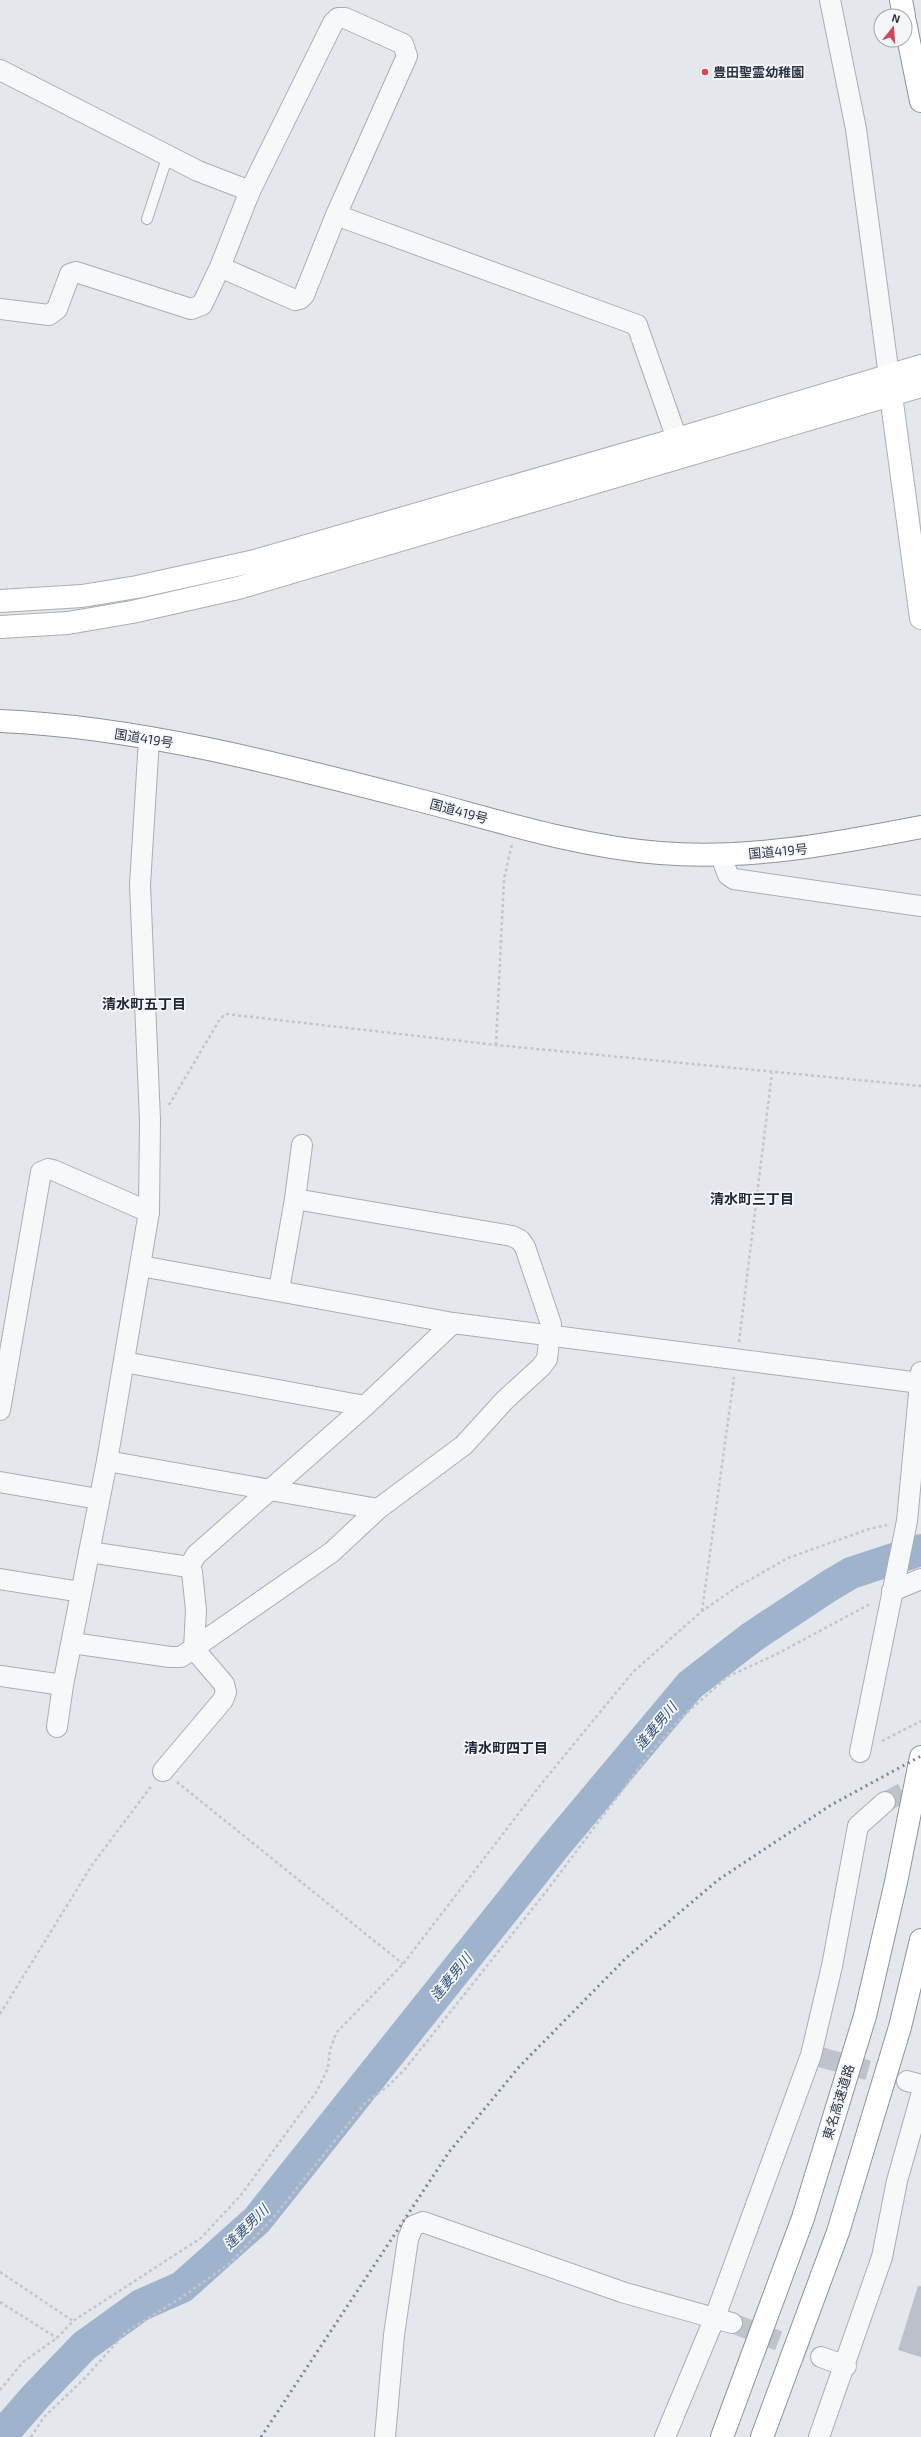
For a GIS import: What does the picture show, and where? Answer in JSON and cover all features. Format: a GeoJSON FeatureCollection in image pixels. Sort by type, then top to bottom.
{"type":"FeatureCollection","features":[{"type":"Feature","properties":{"kind":"main road"},"geometry":{"type":"LineString","coordinates":[[910,48],[921,101]]}},
{"type":"Feature","properties":{"kind":"main road"},"geometry":{"type":"LineString","coordinates":[[0,601],[82,596],[137,587],[255,561],[677,440],[907,380]]}},
{"type":"Feature","properties":{"kind":"main road"},"geometry":{"type":"LineString","coordinates":[[907,380],[921,618]]}},
{"type":"Feature","properties":{"kind":"main road"},"geometry":{"type":"LineString","coordinates":[[0,628],[68,623],[132,612],[238,588],[907,380]]}},
{"type":"Feature","properties":{"kind":"main road","name":"国道419号"},"geometry":{"type":"LineString","coordinates":[[0,721],[34,722],[209,748],[518,826],[616,847],[658,853],[720,856],[818,847],[921,827]]}},
{"type":"Feature","properties":{"kind":"main road","name":"東名高速道路"},"geometry":{"type":"LineString","coordinates":[[722,2437],[803,2218],[865,2016],[896,1882],[921,1757]]}},
{"type":"Feature","properties":{"kind":"main road"},"geometry":{"type":"LineString","coordinates":[[762,2437],[838,2232],[900,2027],[921,1940]]}},
{"type":"Feature","properties":{"kind":"street"},"geometry":{"type":"LineString","coordinates":[[830,0],[907,380]]}},
{"type":"Feature","properties":{"kind":"street"},"geometry":{"type":"LineString","coordinates":[[0,309],[49,315],[57,309],[70,274],[76,272],[191,309],[197,309],[202,305],[220,267],[250,191],[333,23],[338,18],[345,18],[403,44],[407,56],[336,215],[304,295],[300,299],[295,300],[220,267]]}},
{"type":"Feature","properties":{"kind":"street"},"geometry":{"type":"LineString","coordinates":[[0,70],[168,154],[198,172],[250,191]]}},
{"type":"Feature","properties":{"kind":"street"},"geometry":{"type":"LineString","coordinates":[[336,215],[637,325],[677,440]]}},
{"type":"Feature","properties":{"kind":"street"},"geometry":{"type":"LineString","coordinates":[[57,1727],[63,1685],[98,1499],[107,1461],[149,1212],[150,1120],[140,885],[149,739]]}},
{"type":"Feature","properties":{"kind":"street"},"geometry":{"type":"LineString","coordinates":[[720,856],[728,875],[734,879],[921,906]]}},
{"type":"Feature","properties":{"kind":"street"},"geometry":{"type":"LineString","coordinates":[[279,1290],[295,1199],[302,1145]]}},
{"type":"Feature","properties":{"kind":"street"},"geometry":{"type":"LineString","coordinates":[[0,1410],[41,1172],[48,1169],[54,1170],[149,1212]]}},
{"type":"Feature","properties":{"kind":"street"},"geometry":{"type":"LineString","coordinates":[[72,1643],[170,1657],[181,1657],[332,1552],[378,1509],[464,1445],[505,1400],[541,1367],[547,1359],[551,1324],[547,1307],[525,1247],[520,1240],[512,1236],[295,1199]]}},
{"type":"Feature","properties":{"kind":"street"},"geometry":{"type":"LineString","coordinates":[[141,1266],[453,1323],[550,1337],[920,1377],[911,1522],[893,1586],[860,1752]]}},
{"type":"Feature","properties":{"kind":"street"},"geometry":{"type":"LineString","coordinates":[[189,1567],[196,1556],[365,1406],[453,1323]]}},
{"type":"Feature","properties":{"kind":"street"},"geometry":{"type":"LineString","coordinates":[[124,1362],[365,1406]]}},
{"type":"Feature","properties":{"kind":"street"},"geometry":{"type":"LineString","coordinates":[[107,1461],[269,1491],[378,1509]]}},
{"type":"Feature","properties":{"kind":"street"},"geometry":{"type":"LineString","coordinates":[[0,1482],[98,1499]]}},
{"type":"Feature","properties":{"kind":"street"},"geometry":{"type":"LineString","coordinates":[[89,1552],[189,1567]]}},
{"type":"Feature","properties":{"kind":"street"},"geometry":{"type":"LineString","coordinates":[[163,1771],[222,1700],[226,1692],[224,1684],[194,1649],[196,1610],[192,1572],[189,1567]]}},
{"type":"Feature","properties":{"kind":"street"},"geometry":{"type":"LineString","coordinates":[[0,1579],[81,1592]]}},
{"type":"Feature","properties":{"kind":"street"},"geometry":{"type":"LineString","coordinates":[[893,1586],[921,1579]]}},
{"type":"Feature","properties":{"kind":"street"},"geometry":{"type":"LineString","coordinates":[[0,1676],[63,1685]]}},
{"type":"Feature","properties":{"kind":"street"},"geometry":{"type":"LineString","coordinates":[[666,2437],[724,2320],[816,2056],[858,1826],[885,1802]]}},
{"type":"Feature","properties":{"kind":"street"},"geometry":{"type":"LineString","coordinates":[[820,2437],[846,2366],[882,2257],[897,2180],[921,2096]]}},
{"type":"Feature","properties":{"kind":"street"},"geometry":{"type":"LineString","coordinates":[[385,2437],[394,2335],[408,2239],[413,2226],[423,2222],[622,2292],[724,2320]]}},
{"type":"Feature","properties":{"kind":"street"},"geometry":{"type":"LineString","coordinates":[[821,2357],[846,2366]]}},
{"type":"Feature","properties":{"kind":"lane"},"geometry":{"type":"LineString","coordinates":[[147,219],[168,154]]}},
{"type":"Feature","properties":{"kind":"path"},"geometry":{"type":"LineString","coordinates":[[496,1045],[504,879],[518,826]]}},
{"type":"Feature","properties":{"kind":"path"},"geometry":{"type":"LineString","coordinates":[[150,1120],[166,1111],[223,1015],[496,1045],[921,1086]]}},
{"type":"Feature","properties":{"kind":"path"},"geometry":{"type":"LineString","coordinates":[[0,2390],[23,2362],[57,2338],[73,2321],[201,2238],[242,2195],[317,2091],[328,2068],[330,2050],[336,2033],[403,1964],[600,1710],[633,1672],[702,1611],[788,1558],[869,1529],[911,1522]]}},
{"type":"Feature","properties":{"kind":"path"},"geometry":{"type":"LineString","coordinates":[[31,2437],[44,2417],[85,2378],[126,2332],[179,2299],[229,2264],[273,2218],[365,2103],[388,2086],[405,2069],[545,1893],[651,1752],[680,1719],[728,1677],[782,1651],[893,1586]]}},
{"type":"Feature","properties":{"kind":"path"},"geometry":{"type":"LineString","coordinates":[[860,1752],[921,1721]]}},
{"type":"Feature","properties":{"kind":"path"},"geometry":{"type":"LineString","coordinates":[[0,2014],[1,2009],[92,1865],[163,1771],[403,1964]]}},
{"type":"Feature","properties":{"kind":"path"},"geometry":{"type":"LineString","coordinates":[[0,2272],[73,2321]]}},
{"type":"Feature","properties":{"kind":"path"},"geometry":{"type":"LineString","coordinates":[[0,2302],[57,2338]]}},
{"type":"Feature","properties":{"kind":"building"},"geometry":{"type":"Polygon","coordinates":[[[918,2286],[921,2286],[921,2357],[898,2350],[918,2286]]]}},
{"type":"Feature","properties":{"kind":"waterway","name":"逢妻男川"},"geometry":{"type":"LineString","coordinates":[[4,2437],[9,2427],[36,2396],[84,2346],[141,2305],[182,2287],[257,2220],[556,1845],[690,1685],[752,1637],[851,1573],[921,1550]]}},
{"type":"Feature","properties":{"kind":"tunnel"},"geometry":{"type":"LineString","coordinates":[[885,1802],[921,1783]]}},
{"type":"Feature","properties":{"kind":"tunnel"},"geometry":{"type":"LineString","coordinates":[[820,2057],[907,2081]]}},
{"type":"Feature","properties":{"kind":"tunnel"},"geometry":{"type":"LineString","coordinates":[[732,2323],[821,2357]]}},
{"type":"Feature","properties":{"kind":"railway"},"geometry":{"type":"LineString","coordinates":[[261,2437],[449,2152],[519,2067],[626,1958],[718,1880],[831,1805],[921,1756]]}},
{"type":"Feature","properties":{"kind":"place","name":"豊田聖霊幼稚園"},"geometry":{"type":"Point","coordinates":[705,72]}},
{"type":"Feature","properties":{"kind":"district","name":"清水町五丁目"},"geometry":{"type":"Point","coordinates":[144,1004]}},
{"type":"Feature","properties":{"kind":"district","name":"清水町三丁目"},"geometry":{"type":"Point","coordinates":[752,1199]}},
{"type":"Feature","properties":{"kind":"district","name":"清水町四丁目"},"geometry":{"type":"Point","coordinates":[506,1748]}}]}
